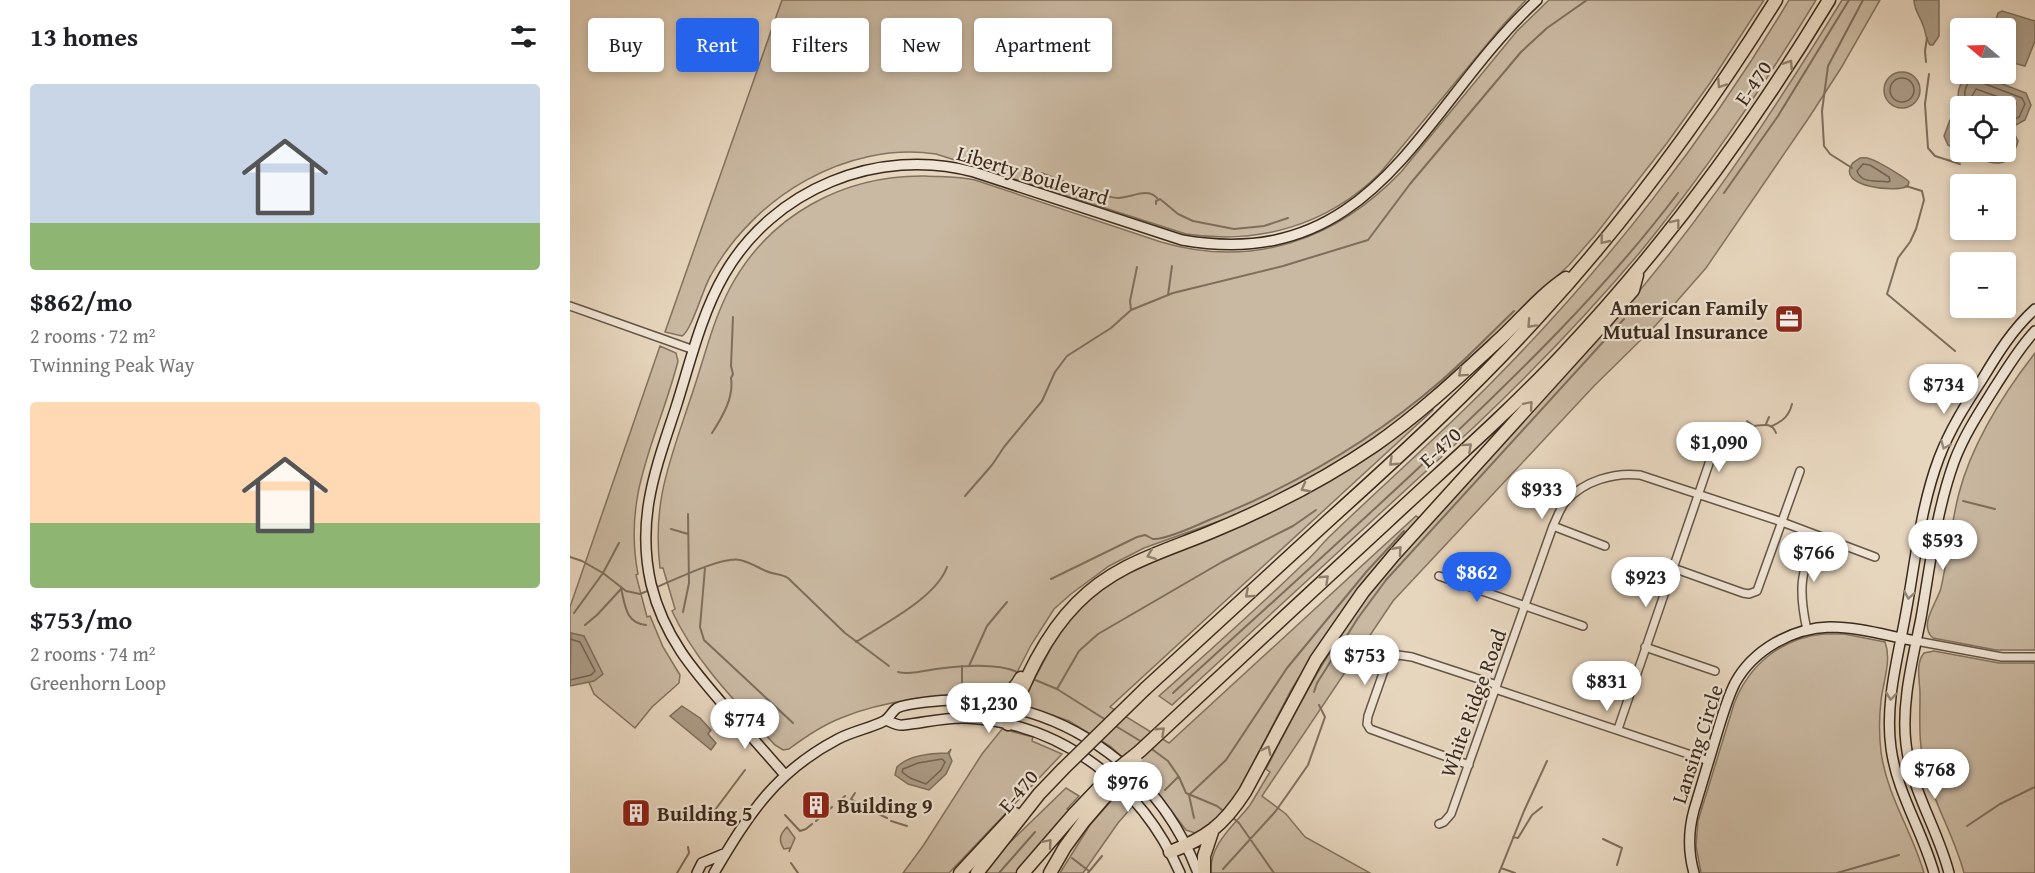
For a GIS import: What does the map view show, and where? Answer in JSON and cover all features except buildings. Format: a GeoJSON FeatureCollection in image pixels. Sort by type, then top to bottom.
{"type":"FeatureCollection","features":[{"type":"Feature","properties":{"kind":"highway","name":"E-470"},"geometry":{"type":"LineString","coordinates":[[977,873],[1039,794],[1145,688],[1449,408],[1518,339],[1584,265],[1686,135],[1776,0]]}},
{"type":"Feature","properties":{"kind":"highway","name":"E-470"},"geometry":{"type":"LineString","coordinates":[[1079,817],[1102,798],[1135,764],[1140,751],[1509,409],[1566,352],[1640,269],[1679,220],[1739,139],[1829,0]]}},
{"type":"Feature","properties":{"kind":"highway"},"geometry":{"type":"LineString","coordinates":[[1008,724],[1018,690],[1038,652],[1075,604],[1102,581],[1124,567],[1274,504],[1356,457],[1423,408],[1559,282],[1584,265]]}},
{"type":"Feature","properties":{"kind":"highway"},"geometry":{"type":"LineString","coordinates":[[1170,852],[1187,846],[1212,832],[1240,800],[1310,669],[1363,592],[1633,290],[1640,269]]}},
{"type":"Feature","properties":{"kind":"highway"},"geometry":{"type":"LineString","coordinates":[[959,700],[964,697],[998,697],[1018,690]]}},
{"type":"Feature","properties":{"kind":"highway"},"geometry":{"type":"LineString","coordinates":[[960,873],[1024,804],[1039,794]]}},
{"type":"Feature","properties":{"kind":"highway"},"geometry":{"type":"LineString","coordinates":[[1023,873],[1079,817]]}},
{"type":"Feature","properties":{"kind":"highway"},"geometry":{"type":"LineString","coordinates":[[1050,873],[1079,817]]}},
{"type":"Feature","properties":{"kind":"highway"},"geometry":{"type":"LineString","coordinates":[[1204,873],[1204,856],[1212,832]]}},
{"type":"Feature","properties":{"kind":"main road","name":"Liberty Boulevard"},"geometry":{"type":"LineString","coordinates":[[785,775],[692,670],[674,642],[661,614],[649,571],[645,533],[650,489],[711,302],[739,252],[759,230],[788,205],[811,190],[848,175],[878,167],[925,164],[968,171],[1162,235],[1195,242],[1231,245],[1280,239],[1313,227],[1349,208],[1381,182],[1513,25],[1537,0]]}},
{"type":"Feature","properties":{"kind":"main road"},"geometry":{"type":"LineString","coordinates":[[1934,873],[1902,794],[1891,750],[1890,704],[1901,638],[1927,500],[1941,452],[1957,418],[1996,356],[2013,332],[2035,309]]}},
{"type":"Feature","properties":{"kind":"main road"},"geometry":{"type":"LineString","coordinates":[[1949,873],[1943,850],[1917,792],[1910,766],[1906,746],[1906,698],[1944,496],[1956,457],[1976,417],[2017,353],[2035,331]]}},
{"type":"Feature","properties":{"kind":"main road","name":"Lansing Circle"},"geometry":{"type":"LineString","coordinates":[[1694,873],[1690,853],[1690,828],[1728,699],[1739,676],[1754,660],[1770,646],[1786,637],[1807,630],[1840,628],[1916,641]]}},
{"type":"Feature","properties":{"kind":"main road"},"geometry":{"type":"LineString","coordinates":[[714,873],[752,811],[785,775],[804,759],[856,731],[885,720],[897,708],[929,702],[959,700],[1014,708],[1064,726],[1092,741],[1120,761],[1157,800],[1187,846],[1198,873]]}},
{"type":"Feature","properties":{"kind":"main road"},"geometry":{"type":"LineString","coordinates":[[885,720],[901,726],[935,719],[962,718],[1008,724],[1058,742],[1097,765],[1120,785],[1142,809],[1170,852],[1180,873]]}},
{"type":"Feature","properties":{"kind":"main road"},"geometry":{"type":"LineString","coordinates":[[697,873],[702,863],[726,853]]}},
{"type":"Feature","properties":{"kind":"street"},"geometry":{"type":"LineString","coordinates":[[570,306],[694,350]]}},
{"type":"Feature","properties":{"kind":"street"},"geometry":{"type":"LineString","coordinates":[[1618,729],[1716,443]]}},
{"type":"Feature","properties":{"kind":"street"},"geometry":{"type":"LineString","coordinates":[[1673,568],[1743,593],[1753,593],[1759,586],[1800,471]]}},
{"type":"Feature","properties":{"kind":"street","name":"White Ridge Road"},"geometry":{"type":"LineString","coordinates":[[1439,824],[1451,814],[1553,526],[1567,500],[1579,490],[1601,479],[1629,474],[1640,475],[1782,522],[1815,536],[1875,556]]}},
{"type":"Feature","properties":{"kind":"street"},"geometry":{"type":"LineString","coordinates":[[1553,526],[1605,546]]}},
{"type":"Feature","properties":{"kind":"street"},"geometry":{"type":"LineString","coordinates":[[1807,630],[1801,604],[1801,583],[1815,536]]}},
{"type":"Feature","properties":{"kind":"street"},"geometry":{"type":"LineString","coordinates":[[1438,576],[1583,626]]}},
{"type":"Feature","properties":{"kind":"street"},"geometry":{"type":"LineString","coordinates":[[1916,641],[2002,657],[2035,657]]}},
{"type":"Feature","properties":{"kind":"street"},"geometry":{"type":"LineString","coordinates":[[1645,647],[1715,671]]}},
{"type":"Feature","properties":{"kind":"street"},"geometry":{"type":"LineString","coordinates":[[1469,765],[1370,729],[1367,724],[1368,716],[1387,662],[1398,655],[1412,657],[1709,761]]}},
{"type":"Feature","properties":{"kind":"shaded area"},"geometry":{"type":"Polygon","coordinates":[[[782,0],[1526,0],[1380,173],[1360,191],[1315,218],[1266,233],[1213,237],[1186,234],[936,154],[902,152],[869,156],[837,166],[806,180],[777,199],[752,221],[729,247],[711,275],[686,332],[682,336],[665,332],[757,72],[759,72],[759,65],[771,31],[771,72],[869,72],[869,18],[776,18],[782,0]]]}},
{"type":"Feature","properties":{"kind":"shaded area"},"geometry":{"type":"Polygon","coordinates":[[[1549,0],[1764,0],[1710,83],[1667,143],[1596,234],[1569,265],[1437,390],[1379,436],[1305,482],[1239,514],[1144,548],[1109,566],[1054,609],[1031,645],[1010,686],[1004,691],[921,698],[880,705],[834,721],[789,749],[783,750],[775,745],[718,682],[693,648],[672,611],[675,609],[663,568],[660,568],[658,522],[664,482],[724,301],[746,262],[787,220],[811,204],[865,183],[895,178],[950,177],[975,180],[1161,242],[1195,250],[1228,252],[1260,250],[1291,243],[1321,231],[1376,196],[1401,172],[1517,31],[1549,0]]]}},
{"type":"Feature","properties":{"kind":"shaded area"},"geometry":{"type":"Polygon","coordinates":[[[1789,0],[1816,0],[1711,160],[1641,251],[1601,297],[1474,427],[1172,705],[1159,696],[1306,562],[1535,338],[1615,247],[1653,199],[1724,101],[1789,0]]]}},
{"type":"Feature","properties":{"kind":"shaded area"},"geometry":{"type":"Polygon","coordinates":[[[1842,0],[1880,0],[1810,116],[1706,268],[1656,325],[1594,386],[1393,601],[1262,796],[1286,814],[1305,837],[1370,873],[1211,873],[1211,863],[1218,844],[1255,797],[1270,772],[1266,769],[1316,675],[1374,586],[1647,282],[1749,145],[1842,0]]]}},
{"type":"Feature","properties":{"kind":"shaded area"},"geometry":{"type":"Polygon","coordinates":[[[660,346],[676,353],[678,361],[645,465],[635,517],[634,544],[638,574],[636,575],[647,617],[650,616],[663,647],[680,675],[679,683],[652,707],[635,728],[594,694],[570,639],[570,607],[660,346]]]}},
{"type":"Feature","properties":{"kind":"shaded area"},"geometry":{"type":"Polygon","coordinates":[[[2035,353],[2035,650],[1996,650],[1933,638],[1927,627],[1928,620],[1941,588],[1956,505],[1965,475],[1990,420],[2035,353]]]}},
{"type":"Feature","properties":{"kind":"shaded area"},"geometry":{"type":"Polygon","coordinates":[[[1432,406],[1433,410],[1110,707],[1169,743],[1416,516],[1421,519],[1308,663],[1291,690],[1236,796],[1218,818],[1204,829],[1195,833],[1186,830],[1147,779],[1110,746],[1069,721],[1023,705],[1052,646],[1066,624],[1082,606],[1109,583],[1138,566],[1213,537],[1432,406]]]}},
{"type":"Feature","properties":{"kind":"shaded area"},"geometry":{"type":"Polygon","coordinates":[[[1824,634],[1844,634],[1885,642],[1888,656],[1880,714],[1881,752],[1894,799],[1924,873],[1701,873],[1696,846],[1698,821],[1740,690],[1758,665],[1781,647],[1794,641],[1824,634]]]}},
{"type":"Feature","properties":{"kind":"shaded area"},"geometry":{"type":"Polygon","coordinates":[[[1934,651],[1999,663],[2035,663],[2035,873],[1964,873],[1956,847],[1930,786],[1922,753],[1919,667],[1924,653],[1934,651]]]}},
{"type":"Feature","properties":{"kind":"shaded area"},"geometry":{"type":"Polygon","coordinates":[[[1002,729],[1033,737],[1032,741],[1062,754],[949,873],[903,873],[982,754],[1002,729]]]}},
{"type":"Feature","properties":{"kind":"shaded area"},"geometry":{"type":"Polygon","coordinates":[[[1066,788],[1079,796],[1016,873],[984,873],[1002,850],[1066,788]]]}},
{"type":"Feature","properties":{"kind":"shaded area"},"geometry":{"type":"Polygon","coordinates":[[[1117,794],[1131,808],[1083,873],[1060,873],[1090,825],[1117,794]]]}},
{"type":"Feature","properties":{"kind":"shaded area"},"geometry":{"type":"Polygon","coordinates":[[[787,827],[795,838],[789,852],[790,848],[784,849],[780,840],[787,827]]]}},
{"type":"Feature","properties":{"kind":"water"},"geometry":{"type":"Polygon","coordinates":[[[1914,0],[1939,0],[1939,36],[1933,45],[1930,45],[1927,40],[1914,0]]]}},
{"type":"Feature","properties":{"kind":"water"},"geometry":{"type":"Polygon","coordinates":[[[2002,11],[2035,21],[2035,41],[2025,66],[2016,64],[2016,18],[1996,18],[1998,13],[2002,11]]]}},
{"type":"Feature","properties":{"kind":"water"},"geometry":{"type":"Polygon","coordinates":[[[1902,72],[1915,77],[1920,90],[1915,103],[1902,108],[1889,103],[1884,90],[1889,77],[1902,72]]]}},
{"type":"Feature","properties":{"kind":"water"},"geometry":{"type":"Polygon","coordinates":[[[2002,84],[2026,93],[2031,105],[2025,120],[2016,125],[2016,96],[1958,96],[1960,85],[2002,84]]]}},
{"type":"Feature","properties":{"kind":"water"},"geometry":{"type":"Polygon","coordinates":[[[1950,120],[1950,146],[1944,136],[1950,120]]]}},
{"type":"Feature","properties":{"kind":"water"},"geometry":{"type":"Polygon","coordinates":[[[1860,158],[1873,160],[1891,169],[1909,182],[1908,186],[1892,189],[1860,183],[1852,178],[1849,172],[1852,164],[1860,158]]]}},
{"type":"Feature","properties":{"kind":"water"},"geometry":{"type":"Polygon","coordinates":[[[571,633],[584,636],[603,674],[594,681],[570,686],[571,633]]]}},
{"type":"Feature","properties":{"kind":"water"},"geometry":{"type":"Polygon","coordinates":[[[682,706],[700,718],[711,730],[708,734],[716,743],[711,750],[670,716],[682,706]]]}},
{"type":"Feature","properties":{"kind":"water"},"geometry":{"type":"Polygon","coordinates":[[[951,749],[949,754],[952,761],[946,774],[929,790],[908,784],[895,775],[897,767],[914,757],[948,753],[951,749]]]}},
{"type":"Feature","properties":{"kind":"waterway"},"geometry":{"type":"LineString","coordinates":[[965,496],[1042,401],[1055,372],[1067,356],[1111,328],[1131,310],[1173,293],[1283,266],[1368,240],[1410,184],[1521,52],[1547,28],[1587,0]]}},
{"type":"Feature","properties":{"kind":"waterway"},"geometry":{"type":"LineString","coordinates":[[1724,193],[1778,116],[1849,0]]}},
{"type":"Feature","properties":{"kind":"waterway"},"geometry":{"type":"LineString","coordinates":[[1852,168],[1830,154],[1824,146],[1822,111],[1828,66],[1863,0]]}},
{"type":"Feature","properties":{"kind":"waterway"},"geometry":{"type":"LineString","coordinates":[[1926,62],[1927,38]]}},
{"type":"Feature","properties":{"kind":"waterway"},"geometry":{"type":"LineString","coordinates":[[1929,74],[1925,104],[1928,148],[1935,156],[1960,164]]}},
{"type":"Feature","properties":{"kind":"waterway"},"geometry":{"type":"LineString","coordinates":[[1041,173],[1111,197],[1123,198],[1149,193],[1157,198]]}},
{"type":"Feature","properties":{"kind":"waterway"},"geometry":{"type":"LineString","coordinates":[[1906,186],[1922,191],[1924,200],[1916,229],[1898,258],[1887,294],[1955,351]]}},
{"type":"Feature","properties":{"kind":"waterway"},"geometry":{"type":"LineString","coordinates":[[1173,693],[1395,489],[1526,364],[1590,298],[1678,193]]}},
{"type":"Feature","properties":{"kind":"waterway"},"geometry":{"type":"LineString","coordinates":[[1156,204],[1156,201],[1160,199],[1178,214],[1193,221],[1234,229],[1264,226],[1288,218]]}},
{"type":"Feature","properties":{"kind":"waterway"},"geometry":{"type":"LineString","coordinates":[[1168,295],[1172,266]]}},
{"type":"Feature","properties":{"kind":"waterway"},"geometry":{"type":"LineString","coordinates":[[1131,310],[1130,301],[1137,267]]}},
{"type":"Feature","properties":{"kind":"waterway"},"geometry":{"type":"LineString","coordinates":[[1051,579],[1137,537],[1145,535],[1158,539],[1173,535],[1241,507],[1332,460],[1416,402],[1451,372],[1514,311]]}},
{"type":"Feature","properties":{"kind":"waterway"},"geometry":{"type":"LineString","coordinates":[[712,433],[724,413],[731,392],[733,317]]}},
{"type":"Feature","properties":{"kind":"waterway"},"geometry":{"type":"LineString","coordinates":[[1314,692],[1317,683],[1358,618],[1386,580],[1624,319]]}},
{"type":"Feature","properties":{"kind":"waterway"},"geometry":{"type":"LineString","coordinates":[[1772,426],[1785,418],[1792,404]]}},
{"type":"Feature","properties":{"kind":"waterway"},"geometry":{"type":"LineString","coordinates":[[1766,424],[1769,417]]}},
{"type":"Feature","properties":{"kind":"waterway"},"geometry":{"type":"LineString","coordinates":[[1747,421],[1754,426],[1770,426],[1776,433]]}},
{"type":"Feature","properties":{"kind":"waterway"},"geometry":{"type":"LineString","coordinates":[[1963,501],[1995,509]]}},
{"type":"Feature","properties":{"kind":"waterway"},"geometry":{"type":"LineString","coordinates":[[1057,689],[1079,651],[1098,634],[1222,562],[1293,526],[1316,510]]}},
{"type":"Feature","properties":{"kind":"waterway"},"geometry":{"type":"LineString","coordinates":[[683,612],[689,583],[688,514]]}},
{"type":"Feature","properties":{"kind":"waterway"},"geometry":{"type":"LineString","coordinates":[[671,529],[688,534]]}},
{"type":"Feature","properties":{"kind":"waterway"},"geometry":{"type":"LineString","coordinates":[[1194,818],[1189,795],[1226,760],[1287,668],[1367,571],[1404,531]]}},
{"type":"Feature","properties":{"kind":"waterway"},"geometry":{"type":"LineString","coordinates":[[574,613],[603,573],[619,543]]}},
{"type":"Feature","properties":{"kind":"waterway"},"geometry":{"type":"LineString","coordinates":[[570,557],[603,573],[626,591],[640,594],[650,590]]}},
{"type":"Feature","properties":{"kind":"waterway"},"geometry":{"type":"LineString","coordinates":[[655,588],[710,565],[740,560],[788,578],[845,633],[889,666]]}},
{"type":"Feature","properties":{"kind":"waterway"},"geometry":{"type":"LineString","coordinates":[[856,642],[920,600],[932,589],[947,567]]}},
{"type":"Feature","properties":{"kind":"waterway"},"geometry":{"type":"LineString","coordinates":[[705,568],[700,627],[704,640],[793,723]]}},
{"type":"Feature","properties":{"kind":"waterway"},"geometry":{"type":"LineString","coordinates":[[621,588],[630,617],[646,625]]}},
{"type":"Feature","properties":{"kind":"waterway"},"geometry":{"type":"LineString","coordinates":[[585,625],[621,589]]}},
{"type":"Feature","properties":{"kind":"waterway"},"geometry":{"type":"LineString","coordinates":[[969,666],[987,626],[1007,602]]}},
{"type":"Feature","properties":{"kind":"waterway"},"geometry":{"type":"LineString","coordinates":[[962,666],[962,684]]}},
{"type":"Feature","properties":{"kind":"waterway"},"geometry":{"type":"LineString","coordinates":[[898,672],[912,673],[978,666],[1001,667],[1020,673]]}},
{"type":"Feature","properties":{"kind":"waterway"},"geometry":{"type":"LineString","coordinates":[[1033,679],[1057,689],[1106,720]]}},
{"type":"Feature","properties":{"kind":"waterway"},"geometry":{"type":"LineString","coordinates":[[1223,869],[1275,812],[1308,765],[1325,717],[1319,705]]}},
{"type":"Feature","properties":{"kind":"waterway"},"geometry":{"type":"LineString","coordinates":[[1114,725],[1142,742]]}},
{"type":"Feature","properties":{"kind":"waterway"},"geometry":{"type":"LineString","coordinates":[[1149,747],[1168,761],[1186,793],[1217,806],[1226,813]]}},
{"type":"Feature","properties":{"kind":"waterway"},"geometry":{"type":"LineString","coordinates":[[1499,873],[1547,761]]}},
{"type":"Feature","properties":{"kind":"waterway"},"geometry":{"type":"LineString","coordinates":[[697,817],[705,819],[712,814],[745,770]]}},
{"type":"Feature","properties":{"kind":"waterway"},"geometry":{"type":"LineString","coordinates":[[1165,790],[1178,777]]}},
{"type":"Feature","properties":{"kind":"waterway"},"geometry":{"type":"LineString","coordinates":[[1967,826],[2000,804],[2035,787]]}},
{"type":"Feature","properties":{"kind":"waterway"},"geometry":{"type":"LineString","coordinates":[[855,793],[851,799],[863,806]]}},
{"type":"Feature","properties":{"kind":"waterway"},"geometry":{"type":"LineString","coordinates":[[837,803],[845,796]]}},
{"type":"Feature","properties":{"kind":"waterway"},"geometry":{"type":"LineString","coordinates":[[816,821],[832,807]]}},
{"type":"Feature","properties":{"kind":"waterway"},"geometry":{"type":"LineString","coordinates":[[1513,837],[1518,838],[1532,815],[1542,807]]}},
{"type":"Feature","properties":{"kind":"waterway"},"geometry":{"type":"LineString","coordinates":[[868,809],[887,818]]}},
{"type":"Feature","properties":{"kind":"waterway"},"geometry":{"type":"LineString","coordinates":[[785,815],[800,831],[812,824]]}},
{"type":"Feature","properties":{"kind":"waterway"},"geometry":{"type":"LineString","coordinates":[[1233,818],[1239,823],[1274,873]]}},
{"type":"Feature","properties":{"kind":"waterway"},"geometry":{"type":"LineString","coordinates":[[891,821],[907,826]]}},
{"type":"Feature","properties":{"kind":"waterway"},"geometry":{"type":"LineString","coordinates":[[999,873],[1035,832]]}},
{"type":"Feature","properties":{"kind":"waterway"},"geometry":{"type":"LineString","coordinates":[[1603,839],[1622,848],[1617,865]]}},
{"type":"Feature","properties":{"kind":"waterway"},"geometry":{"type":"LineString","coordinates":[[677,873],[689,853],[688,847]]}},
{"type":"Feature","properties":{"kind":"waterway"},"geometry":{"type":"LineString","coordinates":[[1837,873],[1899,855]]}},
{"type":"Feature","properties":{"kind":"waterway"},"geometry":{"type":"LineString","coordinates":[[1088,873],[1102,856]]}},
{"type":"Feature","properties":{"kind":"waterway"},"geometry":{"type":"LineString","coordinates":[[1072,858],[1089,871]]}},
{"type":"Feature","properties":{"kind":"waterway"},"geometry":{"type":"LineString","coordinates":[[791,863],[798,873]]}},
{"type":"Feature","properties":{"kind":"waterway"},"geometry":{"type":"LineString","coordinates":[[1501,868],[1515,873]]}},
{"type":"Feature","properties":{"kind":"place","name":"American Family Mutual Insurance"},"geometry":{"type":"Point","coordinates":[1789,319]}},
{"type":"Feature","properties":{"kind":"place","name":"Building 9"},"geometry":{"type":"Point","coordinates":[816,805]}},
{"type":"Feature","properties":{"kind":"place","name":"Building 5"},"geometry":{"type":"Point","coordinates":[636,813]}}]}
